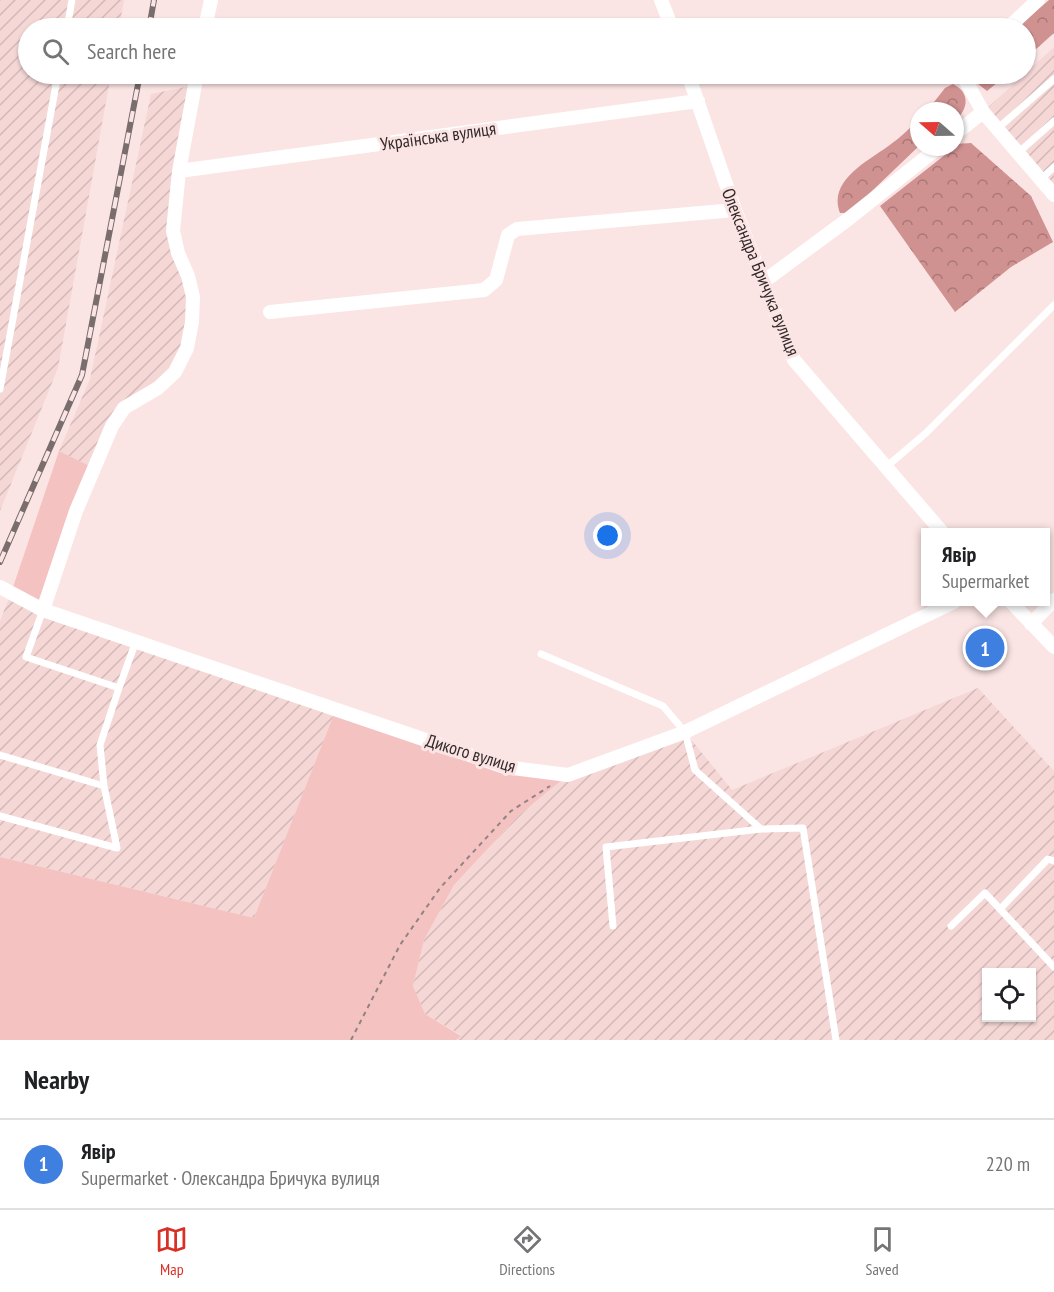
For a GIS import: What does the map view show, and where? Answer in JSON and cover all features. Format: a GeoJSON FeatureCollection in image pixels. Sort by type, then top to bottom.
{"type":"FeatureCollection","features":[{"type":"Feature","properties":{"kind":"street"},"geometry":{"type":"LineString","coordinates":[[208,18],[211,0]]}},
{"type":"Feature","properties":{"kind":"street"},"geometry":{"type":"LineString","coordinates":[[661,0],[668,18]]}},
{"type":"Feature","properties":{"kind":"street"},"geometry":{"type":"LineString","coordinates":[[1019,18],[1038,0]]}},
{"type":"Feature","properties":{"kind":"street"},"geometry":{"type":"LineString","coordinates":[[43,610],[76,511],[112,426],[124,408],[158,388],[175,372],[187,348],[192,322],[193,297],[173,231],[179,171],[195,84]]}},
{"type":"Feature","properties":{"kind":"street","name":"Олександра Бричука вулиця"},"geometry":{"type":"LineString","coordinates":[[692,84],[735,210],[794,360],[939,528]]}},
{"type":"Feature","properties":{"kind":"street"},"geometry":{"type":"LineString","coordinates":[[968,84],[983,112],[996,129],[1054,195]]}},
{"type":"Feature","properties":{"kind":"street","name":"Українська вулиця"},"geometry":{"type":"LineString","coordinates":[[179,171],[698,101]]}},
{"type":"Feature","properties":{"kind":"street"},"geometry":{"type":"LineString","coordinates":[[964,127],[983,112]]}},
{"type":"Feature","properties":{"kind":"street"},"geometry":{"type":"LineString","coordinates":[[763,282],[847,220],[928,156]]}},
{"type":"Feature","properties":{"kind":"street"},"geometry":{"type":"LineString","coordinates":[[270,312],[484,290],[496,280],[508,235],[517,229],[735,210]]}},
{"type":"Feature","properties":{"kind":"street","name":"Дикого вулиця"},"geometry":{"type":"LineString","coordinates":[[0,587],[43,610],[505,767],[568,775],[685,732],[946,606]]}},
{"type":"Feature","properties":{"kind":"street"},"geometry":{"type":"LineString","coordinates":[[1015,606],[1054,647]]}},
{"type":"Feature","properties":{"kind":"street"},"geometry":{"type":"LineString","coordinates":[[1031,624],[1048,606]]}},
{"type":"Feature","properties":{"kind":"lane"},"geometry":{"type":"LineString","coordinates":[[69,18],[72,0]]}},
{"type":"Feature","properties":{"kind":"lane"},"geometry":{"type":"LineString","coordinates":[[996,129],[1054,79]]}},
{"type":"Feature","properties":{"kind":"lane"},"geometry":{"type":"LineString","coordinates":[[0,389],[56,84]]}},
{"type":"Feature","properties":{"kind":"lane"},"geometry":{"type":"LineString","coordinates":[[1018,153],[1054,121]]}},
{"type":"Feature","properties":{"kind":"lane"},"geometry":{"type":"LineString","coordinates":[[1041,179],[1054,167]]}},
{"type":"Feature","properties":{"kind":"lane"},"geometry":{"type":"LineString","coordinates":[[886,466],[926,434],[1054,304]]}},
{"type":"Feature","properties":{"kind":"lane"},"geometry":{"type":"LineString","coordinates":[[43,610],[26,657],[119,688]]}},
{"type":"Feature","properties":{"kind":"lane"},"geometry":{"type":"LineString","coordinates":[[0,816],[117,849],[104,786],[100,745],[135,641]]}},
{"type":"Feature","properties":{"kind":"lane"},"geometry":{"type":"LineString","coordinates":[[541,654],[663,706],[685,732],[696,770],[761,829]]}},
{"type":"Feature","properties":{"kind":"lane"},"geometry":{"type":"LineString","coordinates":[[0,755],[104,786]]}},
{"type":"Feature","properties":{"kind":"lane"},"geometry":{"type":"LineString","coordinates":[[613,926],[606,847],[761,829],[803,828],[836,1040]]}},
{"type":"Feature","properties":{"kind":"lane"},"geometry":{"type":"LineString","coordinates":[[1001,908],[1048,859],[1054,861]]}},
{"type":"Feature","properties":{"kind":"lane"},"geometry":{"type":"LineString","coordinates":[[951,926],[985,893],[1054,967]]}},
{"type":"Feature","properties":{"kind":"path"},"geometry":{"type":"LineString","coordinates":[[351,1040],[399,945],[440,888],[511,810],[568,775]]}},
{"type":"Feature","properties":{"kind":"shaded area"},"geometry":{"type":"Polygon","coordinates":[[[0,0],[124,0],[121,18],[18,18],[18,84],[109,84],[58,368],[0,511],[0,0]]]}},
{"type":"Feature","properties":{"kind":"shaded area"},"geometry":{"type":"Polygon","coordinates":[[[1054,47],[1054,195],[983,112],[1014,84],[1036,84],[1036,63],[1054,47]]]}},
{"type":"Feature","properties":{"kind":"shaded area"},"geometry":{"type":"Polygon","coordinates":[[[195,85],[173,231],[193,297],[175,372],[124,408],[94,468],[59,451],[90,379],[151,94],[195,85]]]}},
{"type":"Feature","properties":{"kind":"shaded area"},"geometry":{"type":"Polygon","coordinates":[[[59,451],[94,468],[43,610],[11,593],[59,451]]]}},
{"type":"Feature","properties":{"kind":"shaded area"},"geometry":{"type":"Polygon","coordinates":[[[11,593],[336,709],[254,918],[0,857],[0,621],[11,593]]]}},
{"type":"Feature","properties":{"kind":"shaded area"},"geometry":{"type":"Polygon","coordinates":[[[978,688],[1054,771],[1054,1040],[456,1040],[461,1035],[425,1014],[413,986],[424,940],[454,885],[519,815],[568,775],[685,732],[732,790],[978,688]]]}},
{"type":"Feature","properties":{"kind":"shaded area"},"geometry":{"type":"Polygon","coordinates":[[[336,709],[505,767],[568,775],[519,815],[454,885],[424,940],[413,986],[425,1014],[461,1036],[456,1040],[0,1040],[0,857],[254,918],[336,709]]]}},
{"type":"Feature","properties":{"kind":"green space"},"geometry":{"type":"Polygon","coordinates":[[[1049,0],[1054,0],[1054,33],[1036,49],[1036,18],[1028,18],[1049,0]]]}},
{"type":"Feature","properties":{"kind":"green space"},"geometry":{"type":"Polygon","coordinates":[[[953,84],[959,87],[965,96],[964,108],[964,102],[934,102],[945,88],[953,84]]]}},
{"type":"Feature","properties":{"kind":"green space"},"geometry":{"type":"Polygon","coordinates":[[[978,84],[996,84],[987,91],[978,84]]]}},
{"type":"Feature","properties":{"kind":"green space"},"geometry":{"type":"Polygon","coordinates":[[[910,127],[910,155],[849,213],[840,213],[838,201],[845,181],[862,164],[910,127]]]}},
{"type":"Feature","properties":{"kind":"green space"},"geometry":{"type":"Polygon","coordinates":[[[964,143],[971,143],[1031,196],[1053,242],[1011,267],[955,312],[880,206],[944,156],[964,156],[964,143]]]}},
{"type":"Feature","properties":{"kind":"railway"},"geometry":{"type":"LineString","coordinates":[[151,18],[154,0]]}},
{"type":"Feature","properties":{"kind":"railway"},"geometry":{"type":"LineString","coordinates":[[0,562],[82,375],[138,84]]}},
{"type":"Feature","properties":{"kind":"place","name":"Явiр"},"geometry":{"type":"Point","coordinates":[985,648]}}]}
